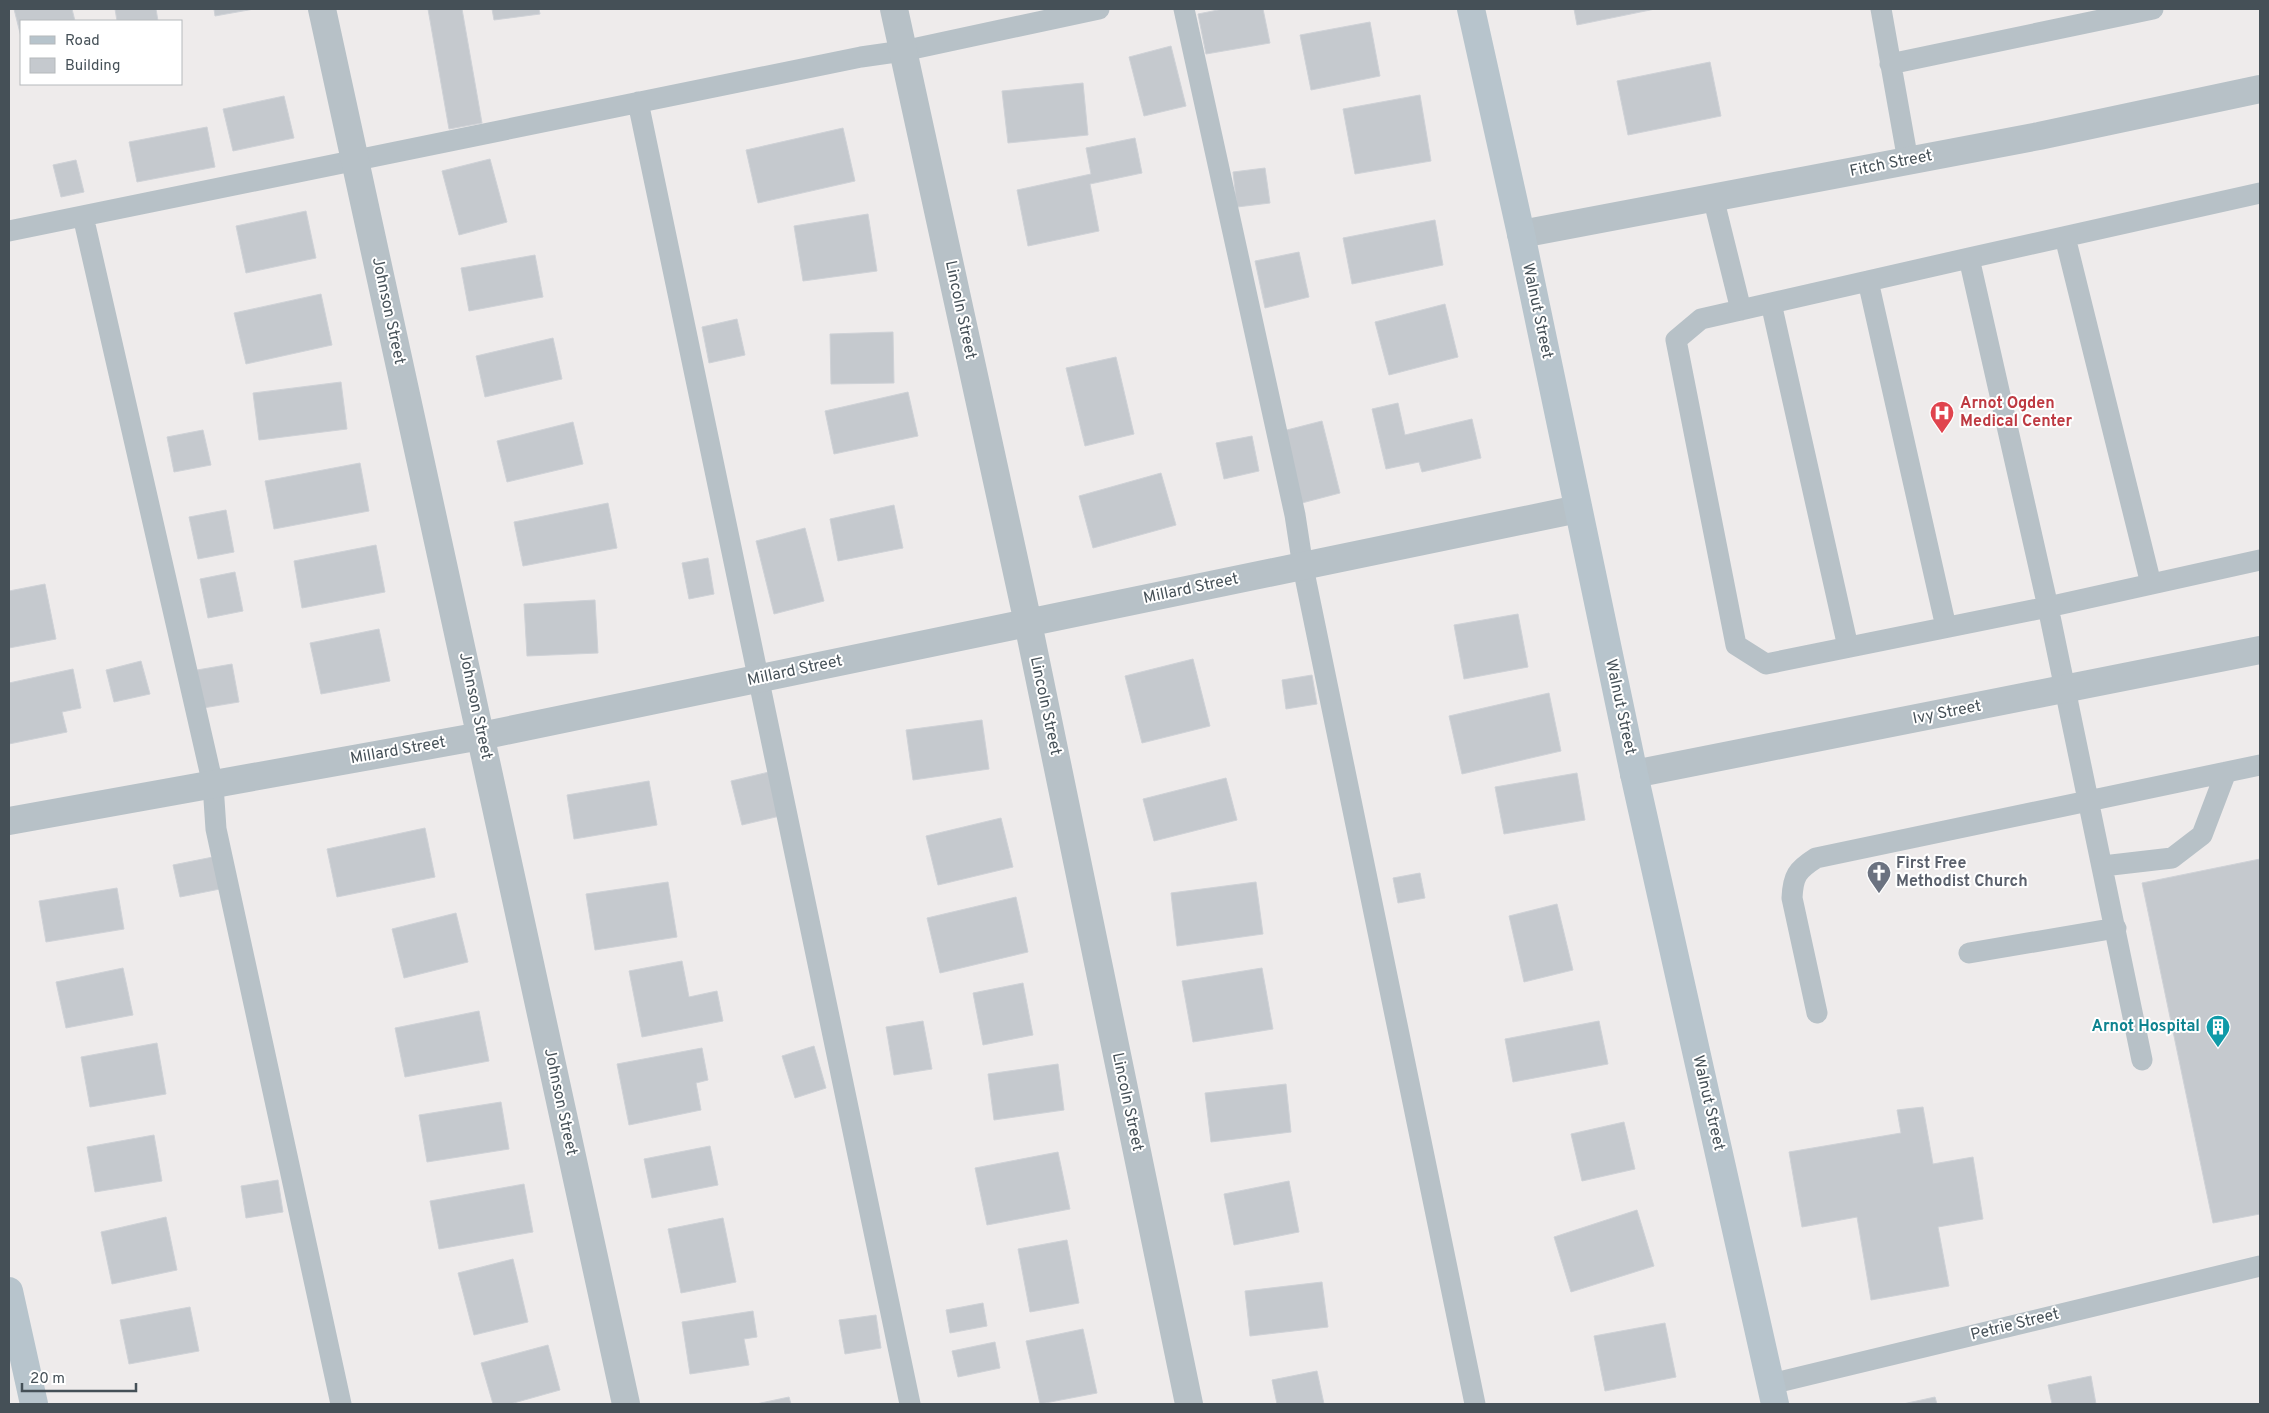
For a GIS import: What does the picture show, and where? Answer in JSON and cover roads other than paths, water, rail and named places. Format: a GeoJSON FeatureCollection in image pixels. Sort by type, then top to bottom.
{"type":"FeatureCollection","features":[{"type":"Feature","properties":{"kind":"street","name":"Johnson Street"},"geometry":{"type":"LineString","coordinates":[[322,9],[626,1404]]}},
{"type":"Feature","properties":{"kind":"street","name":"Lincoln Street"},"geometry":{"type":"LineString","coordinates":[[894,9],[1028,623],[1189,1404]]}},
{"type":"Feature","properties":{"kind":"street","name":"Walnut Street"},"geometry":{"type":"LineString","coordinates":[[1471,9],[1521,234],[1634,774],[1773,1394]]}},
{"type":"Feature","properties":{"kind":"street","name":"Fitch Street"},"geometry":{"type":"LineString","coordinates":[[1521,234],[2039,136],[2260,89]]}},
{"type":"Feature","properties":{"kind":"street","name":"Millard Street"},"geometry":{"type":"LineString","coordinates":[[9,821],[481,736],[1578,509]]}},
{"type":"Feature","properties":{"kind":"street","name":"Ivy Street"},"geometry":{"type":"LineString","coordinates":[[1634,774],[2260,650]]}},
{"type":"Feature","properties":{"kind":"street"},"geometry":{"type":"LineString","coordinates":[[9,1291],[34,1404]]}},
{"type":"Feature","properties":{"kind":"lane"},"geometry":{"type":"LineString","coordinates":[[9,231],[861,57],[904,51],[1099,9]]}},
{"type":"Feature","properties":{"kind":"lane"},"geometry":{"type":"LineString","coordinates":[[1184,9],[1295,515],[1302,566],[1475,1404]]}},
{"type":"Feature","properties":{"kind":"lane"},"geometry":{"type":"LineString","coordinates":[[1881,9],[1908,161]]}},
{"type":"Feature","properties":{"kind":"lane"},"geometry":{"type":"LineString","coordinates":[[1890,64],[2153,9]]}},
{"type":"Feature","properties":{"kind":"lane"},"geometry":{"type":"LineString","coordinates":[[638,102],[910,1404]]}},
{"type":"Feature","properties":{"kind":"lane"},"geometry":{"type":"LineString","coordinates":[[2260,193],[1701,319],[1676,340],[1736,645],[1766,664],[2048,607],[2260,560]]}},
{"type":"Feature","properties":{"kind":"lane"},"geometry":{"type":"LineString","coordinates":[[1713,197],[1741,310]]}},
{"type":"Feature","properties":{"kind":"lane"},"geometry":{"type":"LineString","coordinates":[[83,216],[213,785],[216,830],[341,1404]]}},
{"type":"Feature","properties":{"kind":"lane"},"geometry":{"type":"LineString","coordinates":[[2066,237],[2150,584]]}},
{"type":"Feature","properties":{"kind":"lane"},"geometry":{"type":"LineString","coordinates":[[1969,258],[2048,607],[2063,690],[2103,866],[2142,1060]]}},
{"type":"Feature","properties":{"kind":"lane"},"geometry":{"type":"LineString","coordinates":[[1868,281],[1946,627]]}},
{"type":"Feature","properties":{"kind":"lane"},"geometry":{"type":"LineString","coordinates":[[1771,304],[1848,647]]}},
{"type":"Feature","properties":{"kind":"lane"},"geometry":{"type":"LineString","coordinates":[[1817,1013],[1792,898],[1793,882],[1801,867],[1816,858],[2260,765]]}},
{"type":"Feature","properties":{"kind":"lane"},"geometry":{"type":"LineString","coordinates":[[2103,866],[2172,858],[2202,835],[2226,772]]}},
{"type":"Feature","properties":{"kind":"lane"},"geometry":{"type":"LineString","coordinates":[[1969,953],[2116,928]]}},
{"type":"Feature","properties":{"kind":"lane","name":"Petrie Street"},"geometry":{"type":"LineString","coordinates":[[1773,1394],[2260,1266]]}},
{"type":"Feature","properties":{"kind":"place","name":"Arnot Ogden Medical Center"},"geometry":{"type":"Point","coordinates":[1942,434]}},
{"type":"Feature","properties":{"kind":"place","name":"First Free Methodist Church"},"geometry":{"type":"Point","coordinates":[1879,894]}},
{"type":"Feature","properties":{"kind":"place","name":"Arnot Hospital"},"geometry":{"type":"Point","coordinates":[2218,1048]}}]}
